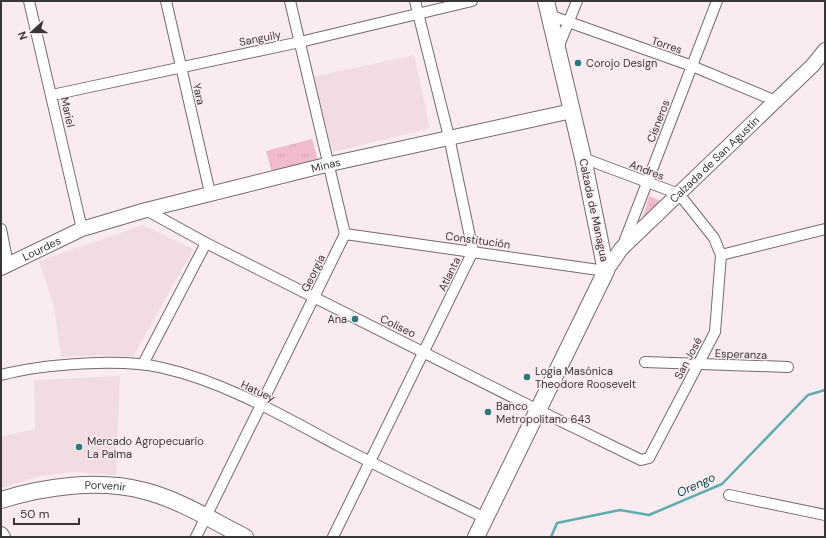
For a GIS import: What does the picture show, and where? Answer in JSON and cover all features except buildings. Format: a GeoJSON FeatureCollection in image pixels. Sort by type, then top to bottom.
{"type":"FeatureCollection","features":[{"type":"Feature","properties":{"kind":"main road","name":"Calzada de Managua"},"geometry":{"type":"LineString","coordinates":[[476,537],[606,270],[583,158],[548,8]]}},
{"type":"Feature","properties":{"kind":"main road","name":"Porvenir"},"geometry":{"type":"LineString","coordinates":[[1,500],[45,489],[92,485],[128,488],[160,496],[245,537]]}},
{"type":"Feature","properties":{"kind":"street","name":"Mariel"},"geometry":{"type":"LineString","coordinates":[[29,1],[82,229]]}},
{"type":"Feature","properties":{"kind":"street","name":"Yara"},"geometry":{"type":"LineString","coordinates":[[166,1],[210,193]]}},
{"type":"Feature","properties":{"kind":"street"},"geometry":{"type":"LineString","coordinates":[[290,1],[346,234]]}},
{"type":"Feature","properties":{"kind":"street","name":"Atlanta"},"geometry":{"type":"LineString","coordinates":[[333,537],[473,251],[449,137],[415,1]]}},
{"type":"Feature","properties":{"kind":"street","name":"Sanguily"},"geometry":{"type":"LineString","coordinates":[[52,95],[181,66],[300,42],[472,1]]}},
{"type":"Feature","properties":{"kind":"street"},"geometry":{"type":"LineString","coordinates":[[558,50],[577,1]]}},
{"type":"Feature","properties":{"kind":"street","name":"Cisneros"},"geometry":{"type":"LineString","coordinates":[[621,249],[717,1]]}},
{"type":"Feature","properties":{"kind":"street","name":"Torres"},"geometry":{"type":"LineString","coordinates":[[548,8],[568,23],[692,66],[776,101]]}},
{"type":"Feature","properties":{"kind":"street","name":"Calzada de San Agustín"},"geometry":{"type":"LineString","coordinates":[[606,270],[621,249],[813,66],[825,50]]}},
{"type":"Feature","properties":{"kind":"street","name":"Minas"},"geometry":{"type":"LineString","coordinates":[[82,229],[210,193],[330,164],[572,111]]}},
{"type":"Feature","properties":{"kind":"street","name":"Andres"},"geometry":{"type":"LineString","coordinates":[[583,158],[678,194],[714,238],[722,255]]}},
{"type":"Feature","properties":{"kind":"street","name":"Coliseo"},"geometry":{"type":"LineString","coordinates":[[146,210],[206,243],[314,298],[641,460]]}},
{"type":"Feature","properties":{"kind":"street"},"geometry":{"type":"LineString","coordinates":[[1,229],[5,266]]}},
{"type":"Feature","properties":{"kind":"street","name":"Lourdes"},"geometry":{"type":"LineString","coordinates":[[5,266],[82,229]]}},
{"type":"Feature","properties":{"kind":"street"},"geometry":{"type":"LineString","coordinates":[[722,255],[825,229]]}},
{"type":"Feature","properties":{"kind":"street","name":"Constitución"},"geometry":{"type":"LineString","coordinates":[[346,234],[606,270]]}},
{"type":"Feature","properties":{"kind":"street","name":"Georgia"},"geometry":{"type":"LineString","coordinates":[[196,537],[346,234]]}},
{"type":"Feature","properties":{"kind":"street"},"geometry":{"type":"LineString","coordinates":[[143,364],[206,243]]}},
{"type":"Feature","properties":{"kind":"street","name":"San José"},"geometry":{"type":"LineString","coordinates":[[641,460],[649,458],[715,332],[722,255]]}},
{"type":"Feature","properties":{"kind":"street","name":"Esperanza"},"geometry":{"type":"LineString","coordinates":[[645,362],[788,367]]}},
{"type":"Feature","properties":{"kind":"street","name":"Hatuey"},"geometry":{"type":"LineString","coordinates":[[1,375],[36,368],[99,364],[143,364],[178,372],[262,405],[370,462],[485,518]]}},
{"type":"Feature","properties":{"kind":"street"},"geometry":{"type":"LineString","coordinates":[[729,496],[825,515]]}},
{"type":"Feature","properties":{"kind":"shaded area"},"geometry":{"type":"Polygon","coordinates":[[[414,55],[430,128],[333,152],[313,77],[414,55]]]}},
{"type":"Feature","properties":{"kind":"shaded area"},"geometry":{"type":"Polygon","coordinates":[[[143,225],[193,249],[133,357],[100,355],[61,357],[54,307],[39,261],[143,225]]]}},
{"type":"Feature","properties":{"kind":"shaded area"},"geometry":{"type":"Polygon","coordinates":[[[120,376],[116,475],[74,472],[40,476],[1,488],[1,437],[35,429],[34,380],[120,376]]]}},
{"type":"Feature","properties":{"kind":"green space"},"geometry":{"type":"Polygon","coordinates":[[[312,139],[318,161],[272,172],[266,151],[312,139]]]}},
{"type":"Feature","properties":{"kind":"green space"},"geometry":{"type":"Polygon","coordinates":[[[649,196],[661,201],[642,221],[649,196]]]}},
{"type":"Feature","properties":{"kind":"waterway","name":"Orengo"},"geometry":{"type":"LineString","coordinates":[[551,537],[557,523],[620,510],[649,515],[722,484],[808,395],[825,390]]}},
{"type":"Feature","properties":{"kind":"place","name":"Corojo Design"},"geometry":{"type":"Point","coordinates":[578,63]}},
{"type":"Feature","properties":{"kind":"place","name":"Ana"},"geometry":{"type":"Point","coordinates":[355,319]}},
{"type":"Feature","properties":{"kind":"place","name":"Logia Masónica Theodore Roosevelt"},"geometry":{"type":"Point","coordinates":[527,377]}},
{"type":"Feature","properties":{"kind":"place","name":"Banco Metropolitano 643"},"geometry":{"type":"Point","coordinates":[488,412]}},
{"type":"Feature","properties":{"kind":"place","name":"Mercado Agropecuario La Palma"},"geometry":{"type":"Point","coordinates":[79,447]}}]}
